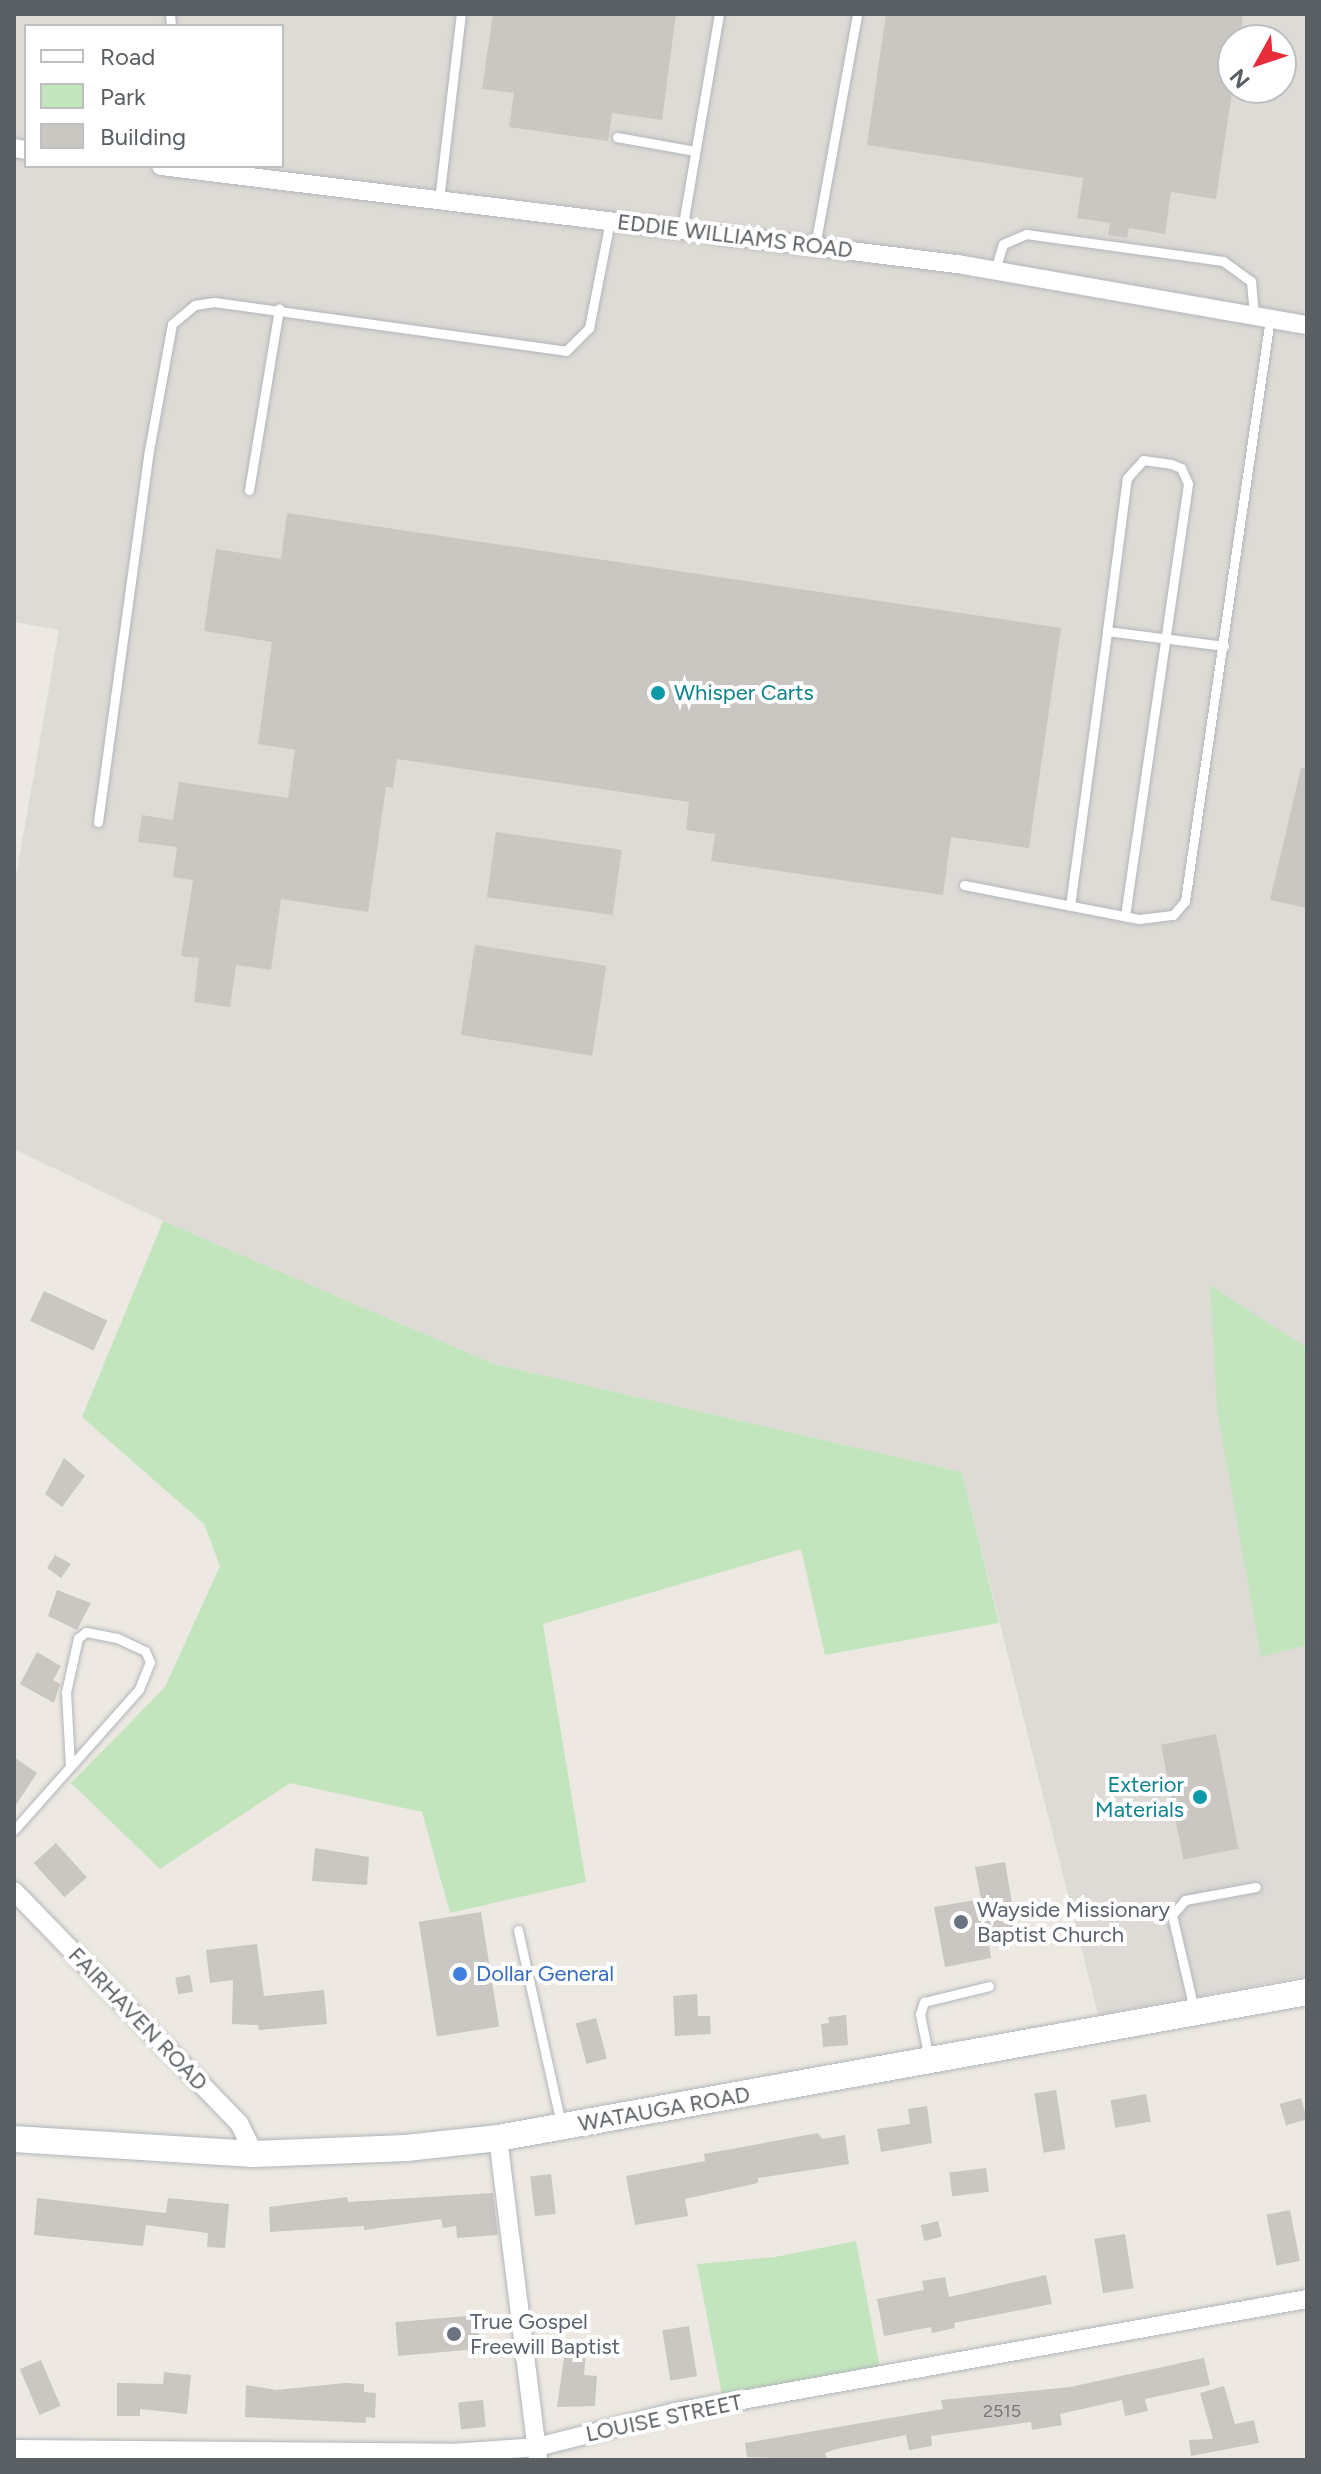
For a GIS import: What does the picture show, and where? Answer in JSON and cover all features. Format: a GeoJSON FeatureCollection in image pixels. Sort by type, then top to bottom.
{"type":"FeatureCollection","features":[{"type":"Feature","properties":{"kind":"main road","name":"WATAUGA ROAD"},"geometry":{"type":"LineString","coordinates":[[14,2139],[254,2154],[406,2148],[498,2138],[1307,1992]]}},
{"type":"Feature","properties":{"kind":"street","name":"EDDIE WILLIAMS ROAD"},"geometry":{"type":"LineString","coordinates":[[215,169],[995,270],[1307,325]]}},
{"type":"Feature","properties":{"kind":"street","name":"FAIRHAVEN ROAD"},"geometry":{"type":"LineString","coordinates":[[14,1891],[239,2123],[254,2154]]}},
{"type":"Feature","properties":{"kind":"street"},"geometry":{"type":"LineString","coordinates":[[498,2138],[537,2454]]}},
{"type":"Feature","properties":{"kind":"street","name":"LOUISE STREET"},"geometry":{"type":"LineString","coordinates":[[14,2449],[537,2454],[675,2412],[1307,2299]]}},
{"type":"Feature","properties":{"kind":"lane"},"geometry":{"type":"LineString","coordinates":[[439,200],[461,14]]}},
{"type":"Feature","properties":{"kind":"lane"},"geometry":{"type":"LineString","coordinates":[[682,230],[719,14]]}},
{"type":"Feature","properties":{"kind":"lane"},"geometry":{"type":"LineString","coordinates":[[815,246],[857,14]]}},
{"type":"Feature","properties":{"kind":"lane"},"geometry":{"type":"LineString","coordinates":[[617,137],[695,151]]}},
{"type":"Feature","properties":{"kind":"lane"},"geometry":{"type":"LineString","coordinates":[[98,822],[148,456],[172,324],[195,305],[214,302],[279,308],[566,351],[589,328],[610,221]]}},
{"type":"Feature","properties":{"kind":"lane"},"geometry":{"type":"LineString","coordinates":[[964,885],[1125,916],[1173,915],[1185,901],[1224,646],[1262,317],[1251,281],[1223,261],[1026,234],[1003,244],[995,270]]}},
{"type":"Feature","properties":{"kind":"lane"},"geometry":{"type":"LineString","coordinates":[[249,490],[279,308]]}},
{"type":"Feature","properties":{"kind":"lane"},"geometry":{"type":"LineString","coordinates":[[1070,906],[1127,478],[1143,460],[1171,464],[1188,477],[1169,639],[1125,916]]}},
{"type":"Feature","properties":{"kind":"lane"},"geometry":{"type":"LineString","coordinates":[[1107,631],[1224,646]]}},
{"type":"Feature","properties":{"kind":"lane"},"geometry":{"type":"LineString","coordinates":[[14,1830],[139,1689],[150,1662],[145,1651],[117,1638],[86,1632],[78,1638],[66,1692],[70,1765]]}},
{"type":"Feature","properties":{"kind":"lane"},"geometry":{"type":"LineString","coordinates":[[1194,2013],[1172,1915],[1185,1900],[1256,1887]]}},
{"type":"Feature","properties":{"kind":"lane"},"geometry":{"type":"LineString","coordinates":[[518,1930],[562,2127]]}},
{"type":"Feature","properties":{"kind":"lane"},"geometry":{"type":"LineString","coordinates":[[930,2062],[920,2014],[924,2002],[989,1986]]}},
{"type":"Feature","properties":{"kind":"shaded area"},"geometry":{"type":"Polygon","coordinates":[[[14,14],[1307,14],[1307,1976],[1098,2015],[962,1472],[494,1364],[163,1221],[14,1149],[14,888],[59,630],[14,622],[14,14]]]}},
{"type":"Feature","properties":{"kind":"green space"},"geometry":{"type":"Polygon","coordinates":[[[163,1221],[494,1364],[962,1472],[999,1623],[825,1655],[801,1549],[543,1624],[586,1882],[450,1913],[422,1812],[290,1783],[160,1869],[71,1783],[165,1687],[220,1566],[204,1524],[82,1417],[163,1221]]]}},
{"type":"Feature","properties":{"kind":"green space"},"geometry":{"type":"Polygon","coordinates":[[[1210,1285],[1307,1348],[1307,1645],[1261,1657],[1217,1410],[1210,1285]]]}},
{"type":"Feature","properties":{"kind":"green space"},"geometry":{"type":"Polygon","coordinates":[[[856,2241],[880,2368],[722,2395],[697,2264],[775,2257],[856,2241]]]}},
{"type":"Feature","properties":{"kind":"building"},"geometry":{"type":"Polygon","coordinates":[[[493,14],[676,14],[662,120],[612,113],[608,141],[509,127],[514,93],[482,89],[493,14]]]}},
{"type":"Feature","properties":{"kind":"building"},"geometry":{"type":"Polygon","coordinates":[[[886,14],[1243,14],[1242,24],[1217,24],[1217,104],[1230,104],[1216,199],[1171,192],[1165,234],[1129,228],[1127,238],[1108,235],[1110,223],[1077,218],[1083,178],[867,145],[886,14]]]}},
{"type":"Feature","properties":{"kind":"building","name":"Whisper Carts"},"geometry":{"type":"Polygon","coordinates":[[[287,513],[1061,628],[1029,848],[951,837],[943,895],[711,861],[715,834],[686,830],[689,802],[397,759],[393,788],[386,787],[368,912],[281,899],[271,970],[236,965],[230,1007],[194,1002],[199,958],[181,956],[193,880],[173,877],[177,847],[138,842],[142,815],[173,820],[179,782],[288,798],[295,750],[258,744],[272,642],[204,631],[216,549],[281,559],[287,513]]]}},
{"type":"Feature","properties":{"kind":"building"},"geometry":{"type":"Polygon","coordinates":[[[1301,768],[1307,769],[1307,908],[1270,900],[1301,768]]]}},
{"type":"Feature","properties":{"kind":"building"},"geometry":{"type":"Polygon","coordinates":[[[496,832],[622,850],[613,915],[487,897],[496,832]]]}},
{"type":"Feature","properties":{"kind":"building"},"geometry":{"type":"Polygon","coordinates":[[[475,945],[606,966],[592,1056],[461,1035],[475,945]]]}},
{"type":"Feature","properties":{"kind":"building"},"geometry":{"type":"Polygon","coordinates":[[[44,1291],[107,1321],[93,1350],[30,1321],[44,1291]]]}},
{"type":"Feature","properties":{"kind":"building"},"geometry":{"type":"Polygon","coordinates":[[[64,1458],[85,1476],[62,1507],[45,1494],[64,1458]]]}},
{"type":"Feature","properties":{"kind":"building"},"geometry":{"type":"Polygon","coordinates":[[[55,1555],[71,1564],[61,1578],[47,1568],[55,1555]]]}},
{"type":"Feature","properties":{"kind":"building"},"geometry":{"type":"Polygon","coordinates":[[[57,1590],[91,1603],[77,1630],[48,1616],[57,1590]]]}},
{"type":"Feature","properties":{"kind":"building"},"geometry":{"type":"Polygon","coordinates":[[[37,1652],[61,1666],[53,1680],[60,1684],[54,1703],[20,1684],[37,1652]]]}},
{"type":"Feature","properties":{"kind":"building","name":"Exterior Materials"},"geometry":{"type":"Polygon","coordinates":[[[1216,1734],[1238,1849],[1183,1860],[1161,1745],[1216,1734]]]}},
{"type":"Feature","properties":{"kind":"building"},"geometry":{"type":"Polygon","coordinates":[[[14,1757],[37,1773],[14,1808],[14,1757]]]}},
{"type":"Feature","properties":{"kind":"building"},"geometry":{"type":"Polygon","coordinates":[[[56,1843],[87,1877],[64,1897],[34,1863],[56,1843]]]}},
{"type":"Feature","properties":{"kind":"building"},"geometry":{"type":"Polygon","coordinates":[[[315,1848],[369,1857],[367,1885],[312,1881],[315,1848]]]}},
{"type":"Feature","properties":{"kind":"building"},"geometry":{"type":"Polygon","coordinates":[[[1005,1862],[1017,1933],[988,1938],[991,1958],[945,1967],[934,1907],[981,1899],[975,1867],[1005,1862]]]}},
{"type":"Feature","properties":{"kind":"building","name":"Dollar General"},"geometry":{"type":"Polygon","coordinates":[[[481,1912],[499,2027],[437,2036],[419,1922],[481,1912]]]}},
{"type":"Feature","properties":{"kind":"building"},"geometry":{"type":"Polygon","coordinates":[[[257,1944],[264,1996],[324,1990],[327,2024],[259,2030],[258,2025],[232,2024],[233,1980],[210,1983],[206,1950],[257,1944]]]}},
{"type":"Feature","properties":{"kind":"building"},"geometry":{"type":"Polygon","coordinates":[[[190,1975],[193,1992],[178,1994],[175,1978],[190,1975]]]}},
{"type":"Feature","properties":{"kind":"building"},"geometry":{"type":"Polygon","coordinates":[[[697,1994],[698,2016],[710,2016],[711,2034],[675,2036],[673,1996],[697,1994]]]}},
{"type":"Feature","properties":{"kind":"building"},"geometry":{"type":"Polygon","coordinates":[[[846,2015],[848,2045],[823,2047],[821,2024],[829,2023],[828,2017],[846,2015]]]}},
{"type":"Feature","properties":{"kind":"building"},"geometry":{"type":"Polygon","coordinates":[[[596,2018],[607,2059],[587,2064],[576,2023],[596,2018]]]}},
{"type":"Feature","properties":{"kind":"building"},"geometry":{"type":"Polygon","coordinates":[[[1056,2090],[1065,2149],[1044,2153],[1034,2093],[1056,2090]]]}},
{"type":"Feature","properties":{"kind":"building"},"geometry":{"type":"Polygon","coordinates":[[[1146,2094],[1151,2122],[1115,2128],[1111,2100],[1146,2094]]]}},
{"type":"Feature","properties":{"kind":"building"},"geometry":{"type":"Polygon","coordinates":[[[1301,2098],[1307,2119],[1286,2125],[1280,2104],[1301,2098]]]}},
{"type":"Feature","properties":{"kind":"building"},"geometry":{"type":"Polygon","coordinates":[[[927,2106],[932,2143],[881,2152],[877,2129],[910,2124],[908,2109],[927,2106]]]}},
{"type":"Feature","properties":{"kind":"building"},"geometry":{"type":"Polygon","coordinates":[[[818,2133],[822,2139],[845,2135],[849,2164],[758,2178],[758,2183],[685,2199],[688,2216],[635,2225],[626,2176],[705,2161],[704,2154],[818,2133]]]}},
{"type":"Feature","properties":{"kind":"building"},"geometry":{"type":"Polygon","coordinates":[[[986,2168],[989,2192],[952,2196],[949,2173],[986,2168]]]}},
{"type":"Feature","properties":{"kind":"building"},"geometry":{"type":"Polygon","coordinates":[[[551,2174],[556,2214],[535,2216],[530,2177],[551,2174]]]}},
{"type":"Feature","properties":{"kind":"building"},"geometry":{"type":"Polygon","coordinates":[[[493,2193],[498,2235],[457,2238],[456,2226],[443,2228],[441,2219],[364,2230],[364,2226],[270,2232],[269,2207],[347,2197],[348,2202],[493,2193]]]}},
{"type":"Feature","properties":{"kind":"building"},"geometry":{"type":"Polygon","coordinates":[[[37,2198],[166,2213],[168,2198],[229,2204],[225,2248],[207,2247],[208,2233],[146,2225],[143,2246],[34,2235],[37,2198]]]}},
{"type":"Feature","properties":{"kind":"building"},"geometry":{"type":"Polygon","coordinates":[[[1290,2210],[1300,2261],[1276,2266],[1266,2215],[1290,2210]]]}},
{"type":"Feature","properties":{"kind":"building"},"geometry":{"type":"Polygon","coordinates":[[[938,2221],[942,2237],[924,2241],[921,2225],[938,2221]]]}},
{"type":"Feature","properties":{"kind":"building"},"geometry":{"type":"Polygon","coordinates":[[[1125,2234],[1134,2288],[1103,2293],[1094,2239],[1125,2234]]]}},
{"type":"Feature","properties":{"kind":"building"},"geometry":{"type":"Polygon","coordinates":[[[1046,2275],[1052,2304],[954,2323],[955,2328],[932,2333],[931,2327],[884,2336],[877,2299],[924,2290],[922,2281],[945,2277],[949,2297],[1046,2275]]]}},
{"type":"Feature","properties":{"kind":"building"},"geometry":{"type":"Polygon","coordinates":[[[477,2315],[480,2349],[398,2356],[395,2322],[477,2315]]]}},
{"type":"Feature","properties":{"kind":"building"},"geometry":{"type":"Polygon","coordinates":[[[689,2326],[697,2376],[670,2381],[662,2330],[689,2326]]]}},
{"type":"Feature","properties":{"kind":"building"},"geometry":{"type":"Polygon","coordinates":[[[565,2351],[586,2352],[584,2375],[597,2376],[595,2406],[557,2407],[565,2351]]]}},
{"type":"Feature","properties":{"kind":"building"},"geometry":{"type":"Polygon","coordinates":[[[1204,2358],[1210,2385],[1145,2399],[1148,2411],[1125,2416],[1122,2400],[1060,2414],[1062,2425],[1032,2430],[1031,2422],[931,2436],[932,2446],[909,2450],[906,2435],[836,2449],[825,2453],[827,2460],[747,2457],[745,2443],[943,2409],[941,2400],[1070,2387],[1204,2358]]]}},
{"type":"Feature","properties":{"kind":"building"},"geometry":{"type":"Polygon","coordinates":[[[41,2360],[61,2406],[39,2415],[20,2369],[41,2360]]]}},
{"type":"Feature","properties":{"kind":"building"},"geometry":{"type":"Polygon","coordinates":[[[164,2372],[191,2375],[187,2414],[140,2409],[140,2416],[117,2416],[117,2383],[163,2384],[164,2372]]]}},
{"type":"Feature","properties":{"kind":"building"},"geometry":{"type":"Polygon","coordinates":[[[364,2384],[364,2392],[376,2393],[375,2418],[366,2417],[366,2423],[245,2417],[246,2385],[276,2390],[364,2384]]]}},
{"type":"Feature","properties":{"kind":"building"},"geometry":{"type":"Polygon","coordinates":[[[1224,2386],[1235,2424],[1254,2420],[1259,2443],[1191,2456],[1189,2440],[1213,2439],[1200,2393],[1224,2386]]]}},
{"type":"Feature","properties":{"kind":"building"},"geometry":{"type":"Polygon","coordinates":[[[483,2400],[486,2427],[461,2429],[458,2403],[483,2400]]]}},
{"type":"Feature","properties":{"kind":"place","name":"Whisper Carts"},"geometry":{"type":"Point","coordinates":[658,693]}},
{"type":"Feature","properties":{"kind":"place","name":"Exterior Materials"},"geometry":{"type":"Point","coordinates":[1200,1797]}},
{"type":"Feature","properties":{"kind":"place","name":"Wayside Missionary Baptist Church"},"geometry":{"type":"Point","coordinates":[961,1922]}},
{"type":"Feature","properties":{"kind":"place","name":"Dollar General"},"geometry":{"type":"Point","coordinates":[460,1974]}},
{"type":"Feature","properties":{"kind":"place","name":"True Gospel Freewill Baptist"},"geometry":{"type":"Point","coordinates":[454,2334]}}]}
